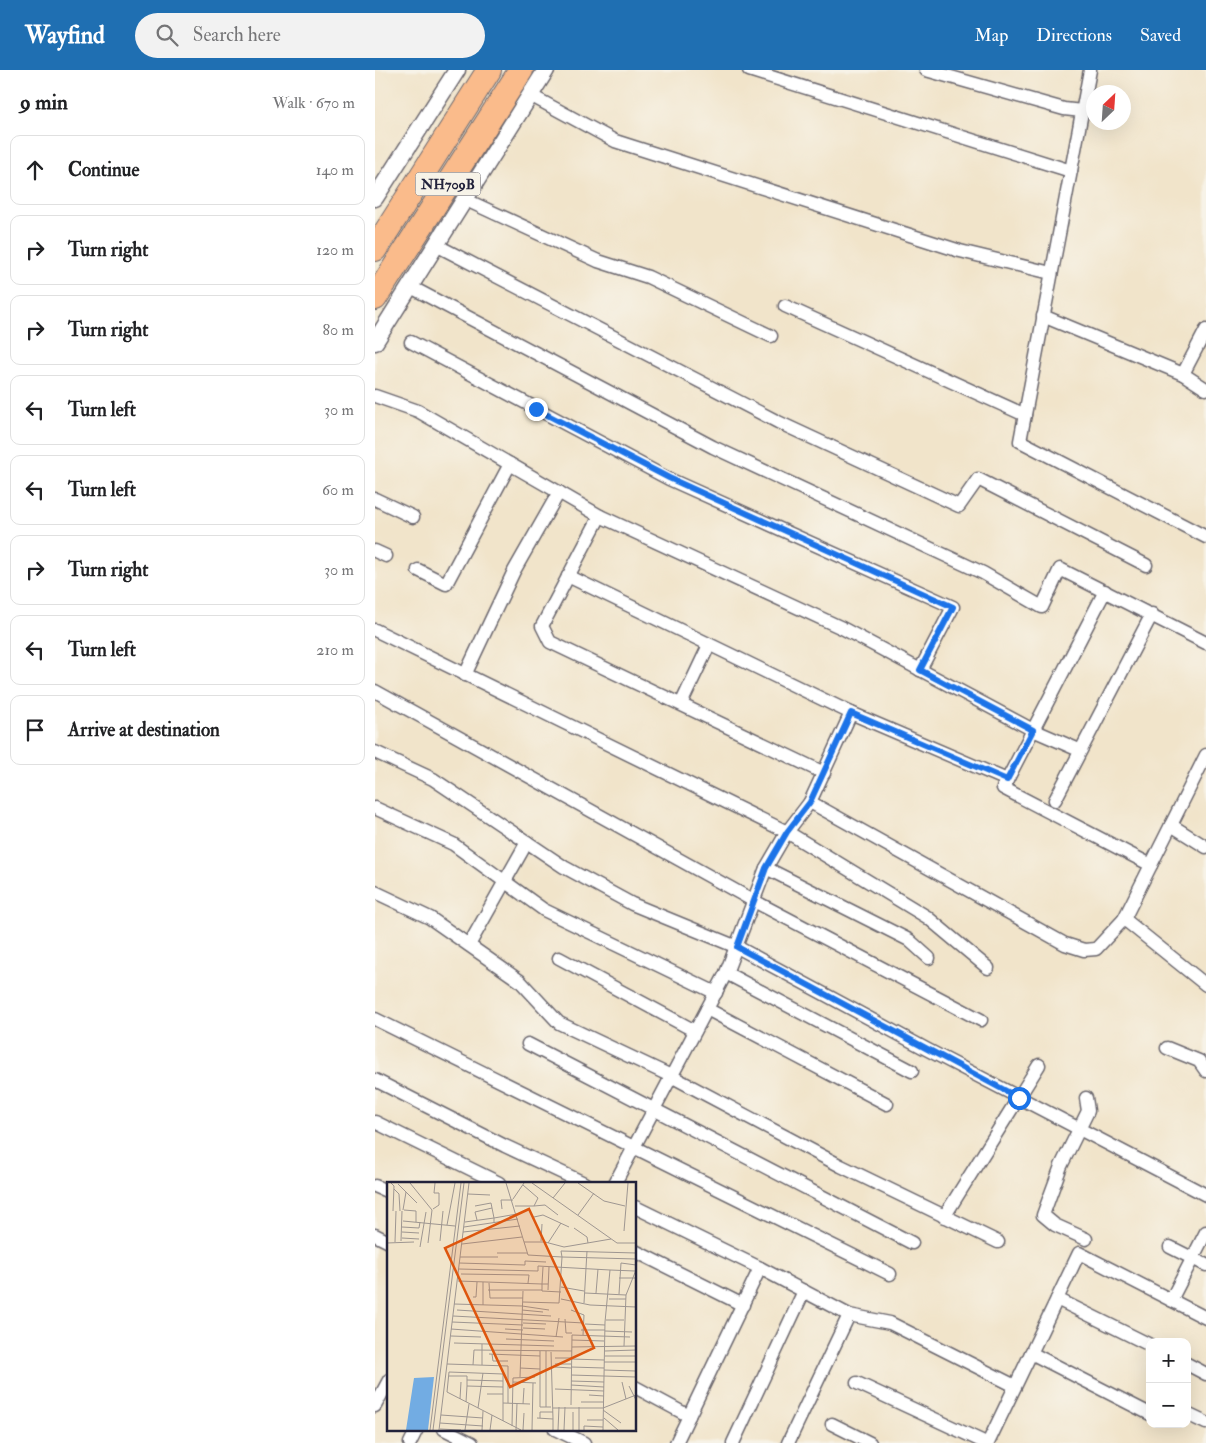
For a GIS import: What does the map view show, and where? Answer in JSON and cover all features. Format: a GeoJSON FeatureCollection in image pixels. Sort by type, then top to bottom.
{"type":"FeatureCollection","features":[{"type":"Feature","properties":{"kind":"highway","name":"NH709B"},"geometry":{"type":"LineString","coordinates":[[375,249],[489,70]]}},
{"type":"Feature","properties":{"kind":"highway","name":"NH709B"},"geometry":{"type":"LineString","coordinates":[[375,298],[521,70]]}},
{"type":"Feature","properties":{"kind":"street"},"geometry":{"type":"LineString","coordinates":[[375,198],[457,70]]}},
{"type":"Feature","properties":{"kind":"street"},"geometry":{"type":"LineString","coordinates":[[375,342],[546,70]]}},
{"type":"Feature","properties":{"kind":"street"},"geometry":{"type":"LineString","coordinates":[[749,70],[1071,171]]}},
{"type":"Feature","properties":{"kind":"street"},"geometry":{"type":"LineString","coordinates":[[927,70],[1064,109],[1082,111]]}},
{"type":"Feature","properties":{"kind":"street"},"geometry":{"type":"LineString","coordinates":[[1090,70],[1020,441],[1206,537]]}},
{"type":"Feature","properties":{"kind":"street"},"geometry":{"type":"LineString","coordinates":[[530,95],[615,142],[960,251],[1051,273]]}},
{"type":"Feature","properties":{"kind":"street"},"geometry":{"type":"LineString","coordinates":[[464,199],[599,261],[648,277],[771,336]]}},
{"type":"Feature","properties":{"kind":"street"},"geometry":{"type":"LineString","coordinates":[[436,245],[778,422],[959,506],[977,479],[1146,565]]}},
{"type":"Feature","properties":{"kind":"street"},"geometry":{"type":"LineString","coordinates":[[409,286],[713,448],[983,573],[1042,607],[1060,569],[1206,643]]}},
{"type":"Feature","properties":{"kind":"street"},"geometry":{"type":"LineString","coordinates":[[785,306],[1025,415]]}},
{"type":"Feature","properties":{"kind":"street"},"geometry":{"type":"LineString","coordinates":[[1043,316],[1183,374],[1206,388]]}},
{"type":"Feature","properties":{"kind":"street"},"geometry":{"type":"LineString","coordinates":[[1183,374],[1206,330]]}},
{"type":"Feature","properties":{"kind":"street"},"geometry":{"type":"LineString","coordinates":[[411,342],[669,478],[953,607],[920,670]]}},
{"type":"Feature","properties":{"kind":"street"},"geometry":{"type":"LineString","coordinates":[[377,398],[418,411],[600,516],[842,628],[1033,730],[1079,750]]}},
{"type":"Feature","properties":{"kind":"street"},"geometry":{"type":"LineString","coordinates":[[418,570],[446,584],[511,464]]}},
{"type":"Feature","properties":{"kind":"street"},"geometry":{"type":"LineString","coordinates":[[465,675],[514,571],[559,492]]}},
{"type":"Feature","properties":{"kind":"street"},"geometry":{"type":"LineString","coordinates":[[375,499],[413,518]]}},
{"type":"Feature","properties":{"kind":"street"},"geometry":{"type":"LineString","coordinates":[[600,516],[542,626],[550,642],[824,773]]}},
{"type":"Feature","properties":{"kind":"street"},"geometry":{"type":"LineString","coordinates":[[568,576],[851,713],[1007,780]]}},
{"type":"Feature","properties":{"kind":"street"},"geometry":{"type":"LineString","coordinates":[[1105,591],[1003,788],[1151,865]]}},
{"type":"Feature","properties":{"kind":"street"},"geometry":{"type":"LineString","coordinates":[[1055,800],[1079,750],[1152,614]]}},
{"type":"Feature","properties":{"kind":"street"},"geometry":{"type":"LineString","coordinates":[[375,630],[787,832],[927,917],[988,968]]}},
{"type":"Feature","properties":{"kind":"street"},"geometry":{"type":"LineString","coordinates":[[681,704],[709,644]]}},
{"type":"Feature","properties":{"kind":"street"},"geometry":{"type":"LineString","coordinates":[[375,691],[754,901],[981,1020]]}},
{"type":"Feature","properties":{"kind":"street"},"geometry":{"type":"LineString","coordinates":[[616,1182],[726,973],[766,868],[787,832],[810,802],[851,713]]}},
{"type":"Feature","properties":{"kind":"street"},"geometry":{"type":"LineString","coordinates":[[375,752],[433,779],[564,867],[632,904],[737,947],[1019,1098],[1206,1195]]}},
{"type":"Feature","properties":{"kind":"street"},"geometry":{"type":"LineString","coordinates":[[810,802],[1065,944],[1084,950],[1096,949],[1124,919],[1206,755]]}},
{"type":"Feature","properties":{"kind":"street"},"geometry":{"type":"LineString","coordinates":[[375,808],[453,844],[544,910],[716,993]]}},
{"type":"Feature","properties":{"kind":"street"},"geometry":{"type":"LineString","coordinates":[[1171,825],[1206,847]]}},
{"type":"Feature","properties":{"kind":"street"},"geometry":{"type":"LineString","coordinates":[[469,945],[527,842]]}},
{"type":"Feature","properties":{"kind":"street"},"geometry":{"type":"LineString","coordinates":[[766,868],[909,940],[929,958]]}},
{"type":"Feature","properties":{"kind":"street"},"geometry":{"type":"LineString","coordinates":[[375,892],[430,918],[520,981],[559,1024],[671,1076],[841,1166],[998,1242]]}},
{"type":"Feature","properties":{"kind":"street"},"geometry":{"type":"LineString","coordinates":[[1124,919],[1206,985]]}},
{"type":"Feature","properties":{"kind":"street"},"geometry":{"type":"LineString","coordinates":[[559,958],[695,1031]]}},
{"type":"Feature","properties":{"kind":"street"},"geometry":{"type":"LineString","coordinates":[[726,973],[912,1072]]}},
{"type":"Feature","properties":{"kind":"street"},"geometry":{"type":"LineString","coordinates":[[707,1009],[887,1104]]}},
{"type":"Feature","properties":{"kind":"street"},"geometry":{"type":"LineString","coordinates":[[375,1019],[890,1274]]}},
{"type":"Feature","properties":{"kind":"street"},"geometry":{"type":"LineString","coordinates":[[528,1044],[654,1107],[911,1243]]}},
{"type":"Feature","properties":{"kind":"street"},"geometry":{"type":"LineString","coordinates":[[1167,1048],[1199,1061],[1206,1071]]}},
{"type":"Feature","properties":{"kind":"street"},"geometry":{"type":"LineString","coordinates":[[944,1217],[1039,1065]]}},
{"type":"Feature","properties":{"kind":"street"},"geometry":{"type":"LineString","coordinates":[[375,1080],[505,1146],[582,1182]]}},
{"type":"Feature","properties":{"kind":"street"},"geometry":{"type":"LineString","coordinates":[[1086,1098],[1088,1110],[1061,1166],[1043,1215],[1055,1225],[1086,1239]]}},
{"type":"Feature","properties":{"kind":"street"},"geometry":{"type":"LineString","coordinates":[[375,1122],[492,1181]]}},
{"type":"Feature","properties":{"kind":"street"},"geometry":{"type":"LineString","coordinates":[[375,1186],[387,1191]]}},
{"type":"Feature","properties":{"kind":"street"},"geometry":{"type":"LineString","coordinates":[[636,1207],[760,1268],[849,1315],[890,1323],[1015,1386]]}},
{"type":"Feature","properties":{"kind":"street"},"geometry":{"type":"LineString","coordinates":[[1171,1300],[1206,1232]]}},
{"type":"Feature","properties":{"kind":"street"},"geometry":{"type":"LineString","coordinates":[[375,1235],[387,1241]]}},
{"type":"Feature","properties":{"kind":"street"},"geometry":{"type":"LineString","coordinates":[[1170,1247],[1206,1265]]}},
{"type":"Feature","properties":{"kind":"street"},"geometry":{"type":"LineString","coordinates":[[636,1252],[743,1305]]}},
{"type":"Feature","properties":{"kind":"street"},"geometry":{"type":"LineString","coordinates":[[857,1383],[987,1443],[1079,1253],[1206,1318]]}},
{"type":"Feature","properties":{"kind":"street"},"geometry":{"type":"LineString","coordinates":[[676,1443],[760,1268]]}},
{"type":"Feature","properties":{"kind":"street"},"geometry":{"type":"LineString","coordinates":[[733,1443],[804,1291]]}},
{"type":"Feature","properties":{"kind":"street"},"geometry":{"type":"LineString","coordinates":[[1057,1298],[1146,1344]]}},
{"type":"Feature","properties":{"kind":"street"},"geometry":{"type":"LineString","coordinates":[[787,1443],[849,1315]]}},
{"type":"Feature","properties":{"kind":"street"},"geometry":{"type":"LineString","coordinates":[[1031,1353],[1146,1412]]}},
{"type":"Feature","properties":{"kind":"street"},"geometry":{"type":"LineString","coordinates":[[1191,1366],[1206,1374]]}},
{"type":"Feature","properties":{"kind":"street"},"geometry":{"type":"LineString","coordinates":[[375,1406],[387,1384]]}},
{"type":"Feature","properties":{"kind":"street"},"geometry":{"type":"LineString","coordinates":[[636,1388],[689,1416]]}},
{"type":"Feature","properties":{"kind":"street"},"geometry":{"type":"LineString","coordinates":[[1191,1416],[1206,1423]]}},
{"type":"Feature","properties":{"kind":"street"},"geometry":{"type":"LineString","coordinates":[[832,1424],[870,1443]]}},
{"type":"Feature","properties":{"kind":"street"},"geometry":{"type":"LineString","coordinates":[[411,1443],[417,1430]]}},
{"type":"Feature","properties":{"kind":"street"},"geometry":{"type":"LineString","coordinates":[[446,1430],[473,1443]]}},
{"type":"Feature","properties":{"kind":"street"},"geometry":{"type":"LineString","coordinates":[[557,1430],[584,1443]]}},
{"type":"Feature","properties":{"kind":"route"},"geometry":{"type":"LineString","coordinates":[[536,409],[669,478],[953,607],[920,670],[1033,730],[1007,780],[851,713],[810,802],[787,832],[766,868],[737,947],[1019,1098]]}}]}
